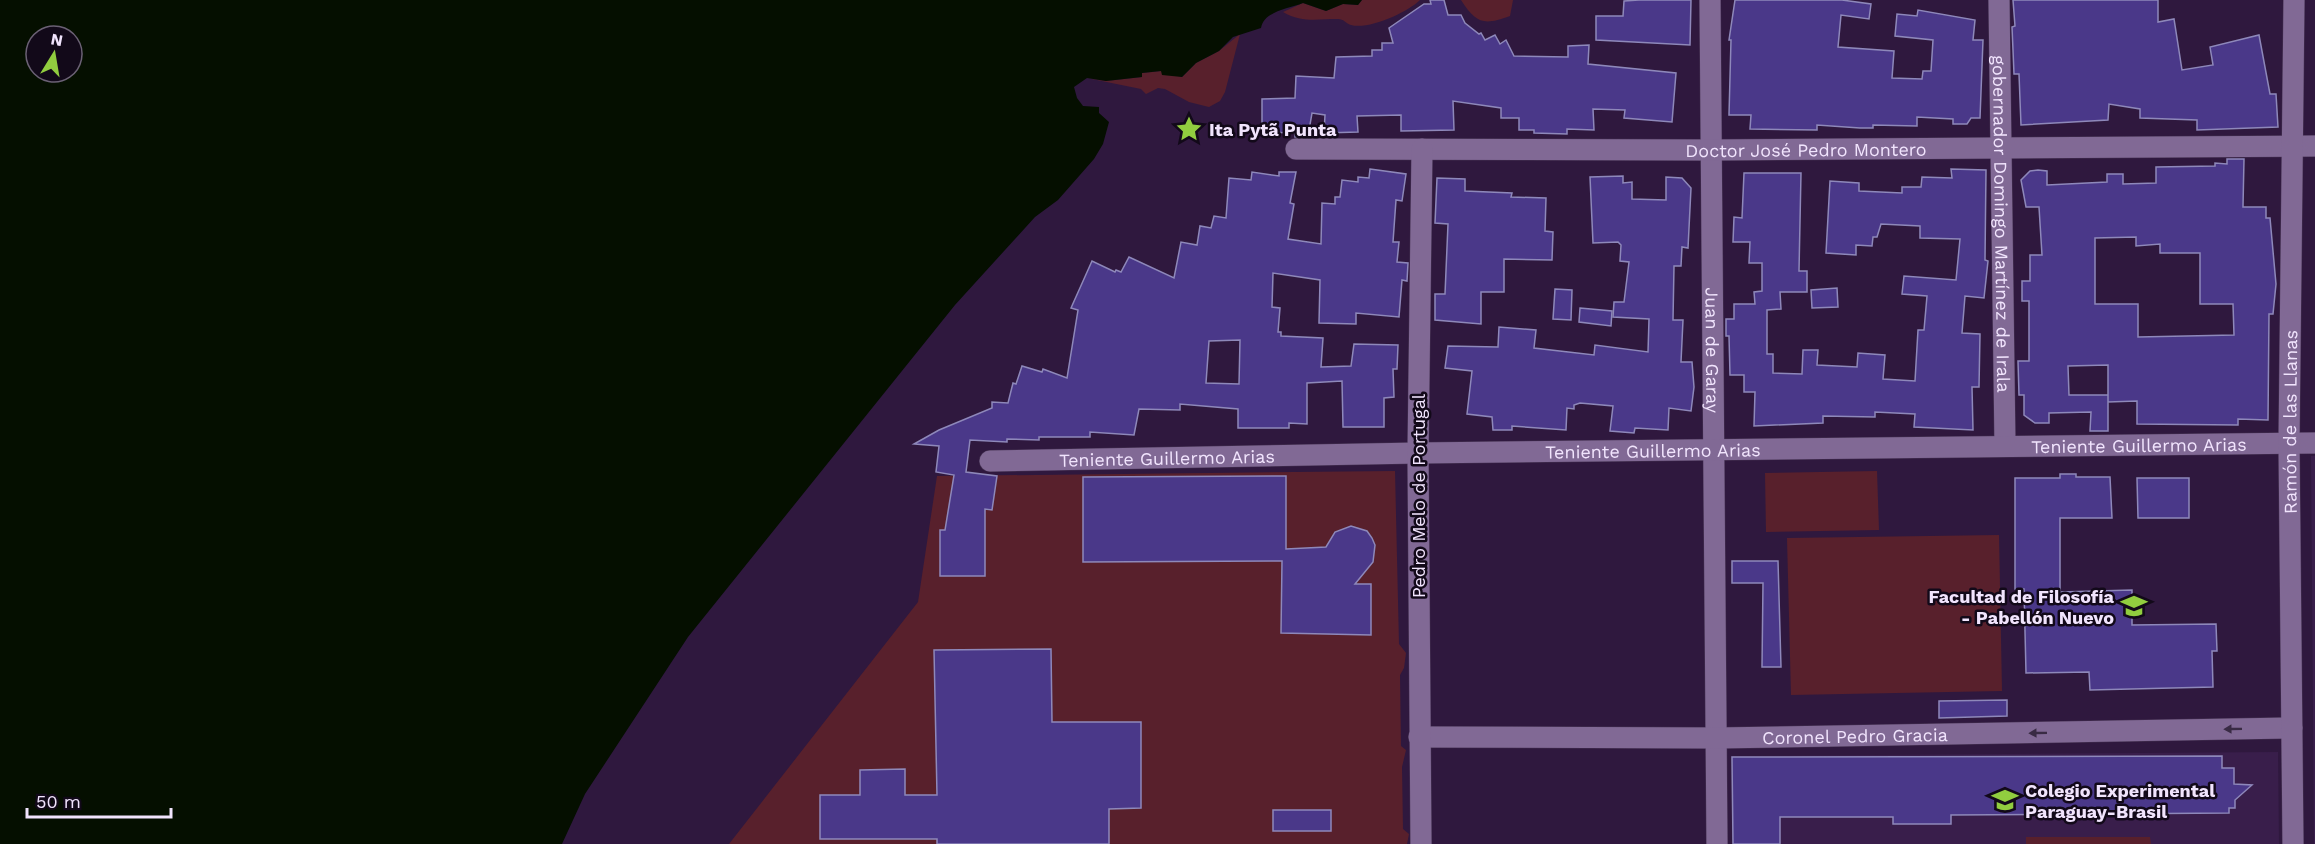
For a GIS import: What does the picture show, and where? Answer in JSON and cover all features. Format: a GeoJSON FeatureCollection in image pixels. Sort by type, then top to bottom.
{"type":"FeatureCollection","features":[{"type":"Feature","properties":{"kind":"street","name":"Juan de Garay"},"geometry":{"type":"LineString","coordinates":[[1710,0],[1717,844]]}},
{"type":"Feature","properties":{"kind":"street","name":"gobernador Domingo Martínez de Irala"},"geometry":{"type":"LineString","coordinates":[[2000,0],[2005,446]]}},
{"type":"Feature","properties":{"kind":"street","name":"Ramón de las Llanas"},"geometry":{"type":"LineString","coordinates":[[2293,844],[2289,443],[2294,0]]}},
{"type":"Feature","properties":{"kind":"street","name":"Doctor José Pedro Montero"},"geometry":{"type":"LineString","coordinates":[[1296,149],[1711,150],[2315,146]]}},
{"type":"Feature","properties":{"kind":"street","name":"Pedro Melo de Portugal"},"geometry":{"type":"LineString","coordinates":[[1421,844],[1418,453],[1422,148]]}},
{"type":"Feature","properties":{"kind":"street","name":"Teniente Guillermo Arias"},"geometry":{"type":"LineString","coordinates":[[990,461],[1418,453],[2315,443]]}},
{"type":"Feature","properties":{"kind":"street","name":"Coronel Pedro Gracia"},"geometry":{"type":"LineString","coordinates":[[1419,738],[1717,738],[2292,728]]}},
{"type":"Feature","properties":{"kind":"shaded area"},"geometry":{"type":"Polygon","coordinates":[[[0,0],[1362,0],[1358,5],[1343,4],[1326,11],[1303,3],[1278,11],[1263,22],[1261,28],[1233,37],[1219,51],[1196,63],[1182,77],[1162,75],[1161,71],[1142,73],[1142,77],[1106,81],[1087,78],[1074,87],[1077,98],[1083,106],[1099,107],[1099,113],[1109,122],[1103,144],[1094,159],[1058,200],[1035,217],[955,305],[688,637],[585,794],[562,844],[0,844],[0,0]]]}},
{"type":"Feature","properties":{"kind":"shaded area"},"geometry":{"type":"Polygon","coordinates":[[[1362,0],[1420,0],[1407,10],[1388,19],[1359,26],[1351,25],[1340,19],[1303,19],[1283,12],[1303,3],[1326,11],[1343,4],[1358,5],[1362,0]]]}},
{"type":"Feature","properties":{"kind":"shaded area"},"geometry":{"type":"Polygon","coordinates":[[[1461,0],[1513,0],[1510,16],[1487,21],[1471,14],[1461,0]]]}},
{"type":"Feature","properties":{"kind":"shaded area"},"geometry":{"type":"Polygon","coordinates":[[[1240,34],[1225,92],[1220,101],[1209,107],[1189,102],[1165,89],[1158,88],[1146,94],[1141,89],[1087,78],[1106,81],[1142,77],[1142,73],[1161,71],[1182,77],[1196,63],[1219,51],[1240,34]]]}},
{"type":"Feature","properties":{"kind":"shaded area"},"geometry":{"type":"Polygon","coordinates":[[[2311,456],[2315,456],[2315,844],[2314,844],[2311,456]]]}},
{"type":"Feature","properties":{"kind":"shaded area"},"geometry":{"type":"Polygon","coordinates":[[[1395,471],[1399,644],[1406,653],[1404,668],[1400,675],[1401,746],[1406,750],[1402,767],[1403,829],[1409,834],[1407,844],[729,844],[918,602],[937,476],[1395,471]]]}},
{"type":"Feature","properties":{"kind":"shaded area"},"geometry":{"type":"Polygon","coordinates":[[[1877,471],[1879,530],[1766,532],[1765,473],[1877,471]]]}},
{"type":"Feature","properties":{"kind":"shaded area"},"geometry":{"type":"Polygon","coordinates":[[[1999,535],[2002,691],[1791,695],[1787,538],[1999,535]]]}},
{"type":"Feature","properties":{"kind":"shaded area","name":"Colegio Experimental Paraguay-Brasil"},"geometry":{"type":"Polygon","coordinates":[[[2278,752],[2279,844],[1732,844],[1731,756],[2278,752]]]}},
{"type":"Feature","properties":{"kind":"shaded area"},"geometry":{"type":"Polygon","coordinates":[[[2026,837],[2150,837],[2151,844],[2026,844],[2026,837]]]}},
{"type":"Feature","properties":{"kind":"building"},"geometry":{"type":"Polygon","coordinates":[[[1430,0],[1444,0],[1448,15],[1461,15],[1465,23],[1479,34],[1481,33],[1485,40],[1495,35],[1500,44],[1506,40],[1514,56],[1568,57],[1568,46],[1589,45],[1588,64],[1676,73],[1672,122],[1624,118],[1625,110],[1593,109],[1594,130],[1567,129],[1567,134],[1534,133],[1534,130],[1519,130],[1519,118],[1501,118],[1501,108],[1453,101],[1454,130],[1401,131],[1401,115],[1357,116],[1358,132],[1324,133],[1325,115],[1312,113],[1308,136],[1295,137],[1295,133],[1262,132],[1262,99],[1295,98],[1296,76],[1334,78],[1336,57],[1372,56],[1372,50],[1382,50],[1382,43],[1393,43],[1389,28],[1424,4],[1431,4],[1430,0]]]}},
{"type":"Feature","properties":{"kind":"building"},"geometry":{"type":"Polygon","coordinates":[[[1691,0],[1690,45],[1596,40],[1596,16],[1623,16],[1624,1],[1691,0]]]}},
{"type":"Feature","properties":{"kind":"building"},"geometry":{"type":"Polygon","coordinates":[[[1735,0],[1842,0],[1871,4],[1869,19],[1841,15],[1838,47],[1894,51],[1892,78],[1922,79],[1923,71],[1931,71],[1933,40],[1895,36],[1897,14],[1917,16],[1918,10],[1975,20],[1973,40],[1983,40],[1980,118],[1971,118],[1967,124],[1953,124],[1953,119],[1917,117],[1917,126],[1873,125],[1873,128],[1860,128],[1817,125],[1817,130],[1750,129],[1751,115],[1729,115],[1731,40],[1729,40],[1735,0]]]}},
{"type":"Feature","properties":{"kind":"building"},"geometry":{"type":"Polygon","coordinates":[[[2013,0],[2158,0],[2158,22],[2174,19],[2182,70],[2213,65],[2210,47],[2259,35],[2270,94],[2276,94],[2278,127],[2197,130],[2197,120],[2140,118],[2140,109],[2109,104],[2108,120],[2021,125],[2019,74],[2014,74],[2013,0]]]}},
{"type":"Feature","properties":{"kind":"building"},"geometry":{"type":"Polygon","coordinates":[[[2227,159],[2244,159],[2243,207],[2266,207],[2266,218],[2270,218],[2276,284],[2273,314],[2269,314],[2268,420],[2238,419],[2238,425],[2137,424],[2137,401],[2108,402],[2108,431],[2090,431],[2091,412],[2049,413],[2049,423],[2035,423],[2024,415],[2024,395],[2019,395],[2018,361],[2029,361],[2029,301],[2022,301],[2022,281],[2030,281],[2030,255],[2042,255],[2039,207],[2026,207],[2021,180],[2030,171],[2038,170],[2047,171],[2047,185],[2107,182],[2107,174],[2123,174],[2123,184],[2156,183],[2156,167],[2215,166],[2215,163],[2227,164],[2227,159]],[[2136,237],[2095,238],[2095,304],[2138,304],[2138,337],[2234,335],[2233,304],[2200,304],[2200,253],[2160,253],[2160,244],[2136,246],[2136,237]],[[2108,365],[2068,366],[2069,395],[2108,395],[2108,365]]]}},
{"type":"Feature","properties":{"kind":"building"},"geometry":{"type":"Polygon","coordinates":[[[1370,169],[1406,174],[1402,201],[1396,200],[1393,242],[1399,242],[1397,262],[1408,263],[1407,281],[1402,280],[1399,317],[1356,313],[1356,324],[1319,323],[1320,280],[1273,273],[1272,307],[1280,308],[1278,332],[1281,332],[1281,336],[1323,338],[1321,367],[1351,366],[1354,344],[1398,345],[1397,369],[1393,369],[1394,397],[1384,398],[1384,427],[1343,427],[1342,381],[1307,383],[1307,424],[1289,423],[1289,428],[1238,428],[1238,409],[1180,404],[1180,410],[1139,409],[1134,435],[1090,432],[1090,437],[1039,437],[1039,440],[1007,439],[1007,442],[970,440],[966,472],[997,476],[992,510],[985,509],[985,576],[940,576],[940,530],[945,530],[954,475],[936,472],[939,446],[914,444],[939,430],[992,408],[992,402],[1008,403],[1013,383],[1016,384],[1022,366],[1042,372],[1043,369],[1067,378],[1078,310],[1071,308],[1092,261],[1115,272],[1116,270],[1121,272],[1129,257],[1174,278],[1181,242],[1197,245],[1200,226],[1211,228],[1214,216],[1226,218],[1229,178],[1251,180],[1252,172],[1279,176],[1279,172],[1296,172],[1290,203],[1294,204],[1288,239],[1321,244],[1322,203],[1335,204],[1335,197],[1340,197],[1342,180],[1358,182],[1358,177],[1369,178],[1370,169]],[[1240,340],[1209,341],[1206,383],[1239,384],[1240,340]]]}},
{"type":"Feature","properties":{"kind":"building"},"geometry":{"type":"Polygon","coordinates":[[[1951,169],[1986,170],[1985,260],[1988,261],[1984,298],[1965,296],[1962,333],[1980,334],[1979,387],[1972,387],[1973,430],[1914,427],[1915,414],[1875,412],[1875,417],[1823,416],[1823,423],[1754,426],[1755,392],[1744,392],[1744,375],[1730,375],[1729,336],[1726,336],[1726,319],[1734,319],[1734,304],[1755,304],[1754,292],[1762,291],[1762,263],[1749,263],[1750,242],[1733,242],[1734,217],[1742,218],[1744,173],[1801,173],[1799,271],[1807,271],[1807,292],[1780,292],[1781,309],[1767,310],[1767,354],[1773,354],[1773,373],[1802,374],[1803,350],[1818,350],[1817,365],[1857,367],[1858,353],[1885,355],[1883,379],[1915,381],[1918,330],[1924,330],[1927,296],[1902,294],[1904,276],[1956,280],[1960,239],[1920,238],[1920,226],[1881,224],[1877,237],[1873,237],[1872,246],[1856,245],[1856,255],[1826,253],[1830,181],[1859,183],[1859,191],[1902,193],[1902,187],[1921,187],[1922,177],[1952,178],[1951,169]]]}},
{"type":"Feature","properties":{"kind":"building"},"geometry":{"type":"Polygon","coordinates":[[[1623,176],[1623,183],[1632,182],[1632,199],[1666,200],[1666,177],[1682,178],[1691,188],[1688,248],[1682,247],[1681,266],[1674,266],[1673,320],[1683,320],[1681,362],[1692,362],[1694,387],[1691,411],[1669,408],[1668,430],[1635,428],[1634,433],[1610,431],[1613,406],[1580,403],[1574,405],[1574,409],[1567,408],[1566,430],[1512,426],[1512,430],[1493,430],[1492,417],[1467,414],[1472,371],[1445,368],[1448,346],[1498,347],[1499,327],[1536,330],[1534,348],[1594,355],[1595,345],[1648,352],[1649,319],[1613,317],[1614,302],[1624,302],[1629,262],[1620,261],[1621,245],[1618,242],[1593,243],[1590,177],[1623,176]]]}},
{"type":"Feature","properties":{"kind":"building"},"geometry":{"type":"Polygon","coordinates":[[[1437,178],[1465,179],[1465,191],[1512,193],[1511,197],[1546,198],[1545,231],[1553,232],[1552,260],[1504,259],[1504,292],[1481,292],[1481,324],[1435,320],[1435,294],[1445,294],[1448,224],[1435,223],[1437,178]]]}},
{"type":"Feature","properties":{"kind":"building"},"geometry":{"type":"Polygon","coordinates":[[[1837,288],[1838,307],[1812,308],[1811,290],[1837,288]]]}},
{"type":"Feature","properties":{"kind":"building"},"geometry":{"type":"Polygon","coordinates":[[[1555,289],[1572,290],[1571,320],[1553,319],[1555,289]]]}},
{"type":"Feature","properties":{"kind":"building"},"geometry":{"type":"Polygon","coordinates":[[[1580,308],[1612,311],[1611,326],[1579,322],[1580,308]]]}},
{"type":"Feature","properties":{"kind":"building"},"geometry":{"type":"Polygon","coordinates":[[[2060,474],[2076,474],[2076,477],[2110,477],[2112,518],[2060,518],[2060,592],[2132,590],[2132,625],[2216,624],[2217,651],[2212,651],[2213,687],[2090,690],[2089,672],[2026,673],[2024,589],[2015,589],[2015,478],[2060,478],[2060,474]]]}},
{"type":"Feature","properties":{"kind":"building"},"geometry":{"type":"Polygon","coordinates":[[[1286,476],[1286,549],[1326,547],[1335,532],[1351,526],[1367,531],[1372,538],[1375,545],[1373,562],[1355,584],[1371,584],[1371,635],[1281,633],[1282,561],[1083,562],[1083,477],[1286,476]]]}},
{"type":"Feature","properties":{"kind":"building"},"geometry":{"type":"Polygon","coordinates":[[[2137,478],[2189,478],[2189,518],[2138,518],[2137,478]]]}},
{"type":"Feature","properties":{"kind":"building"},"geometry":{"type":"Polygon","coordinates":[[[1732,561],[1778,561],[1781,667],[1762,667],[1763,583],[1732,583],[1732,561]]]}},
{"type":"Feature","properties":{"kind":"building"},"geometry":{"type":"Polygon","coordinates":[[[1051,649],[1052,722],[1141,722],[1141,808],[1109,809],[1109,844],[937,844],[937,839],[820,839],[820,795],[860,795],[860,770],[905,769],[905,795],[937,795],[934,650],[1051,649]]]}},
{"type":"Feature","properties":{"kind":"building"},"geometry":{"type":"Polygon","coordinates":[[[2007,700],[2007,716],[1939,718],[1939,701],[2007,700]]]}},
{"type":"Feature","properties":{"kind":"building","name":"Colegio Experimental Paraguay-Brasil"},"geometry":{"type":"Polygon","coordinates":[[[2222,756],[2222,768],[2234,768],[2234,784],[2252,785],[2235,800],[2235,808],[2229,808],[2229,813],[1951,815],[1951,824],[1893,824],[1893,817],[1780,817],[1780,844],[1733,844],[1732,757],[2222,756]]]}},
{"type":"Feature","properties":{"kind":"building"},"geometry":{"type":"Polygon","coordinates":[[[1273,810],[1331,810],[1331,831],[1273,831],[1273,810]]]}},
{"type":"Feature","properties":{"kind":"place","name":"Ita Pytã Punta"},"geometry":{"type":"Point","coordinates":[1189,129]}},
{"type":"Feature","properties":{"kind":"place","name":"Facultad de Filosofía - Pabellón Nuevo"},"geometry":{"type":"Point","coordinates":[2134,606]}},
{"type":"Feature","properties":{"kind":"place","name":"Colegio Experimental Paraguay-Brasil"},"geometry":{"type":"Point","coordinates":[2005,800]}}]}
